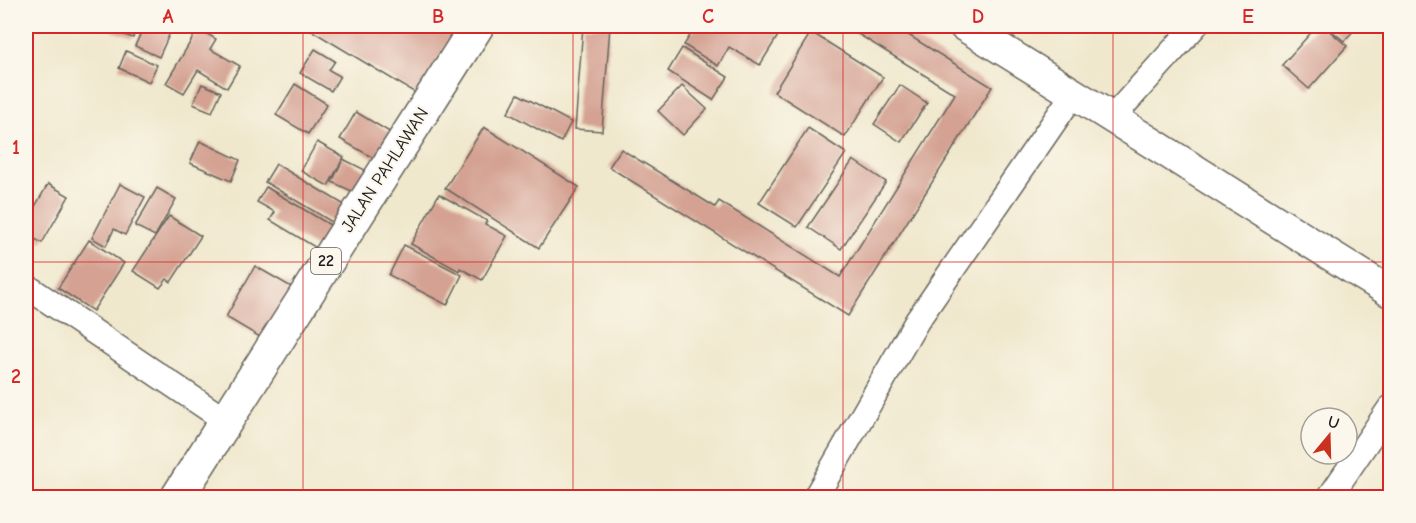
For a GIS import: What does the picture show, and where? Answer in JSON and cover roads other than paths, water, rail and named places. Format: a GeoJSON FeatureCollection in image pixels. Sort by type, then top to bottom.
{"type":"FeatureCollection","features":[{"type":"Feature","properties":{"kind":"highway","name":"JALAN PAHLAWAN"},"geometry":{"type":"LineString","coordinates":[[177,498],[477,26]]}},
{"type":"Feature","properties":{"kind":"street"},"geometry":{"type":"LineString","coordinates":[[964,26],[1390,292]]}},
{"type":"Feature","properties":{"kind":"street"},"geometry":{"type":"LineString","coordinates":[[1112,118],[1195,26]]}},
{"type":"Feature","properties":{"kind":"street"},"geometry":{"type":"LineString","coordinates":[[815,498],[917,321],[1074,93]]}},
{"type":"Feature","properties":{"kind":"street"},"geometry":{"type":"LineString","coordinates":[[26,286],[225,420]]}},
{"type":"Feature","properties":{"kind":"street"},"geometry":{"type":"LineString","coordinates":[[1329,498],[1390,408]]}}]}
